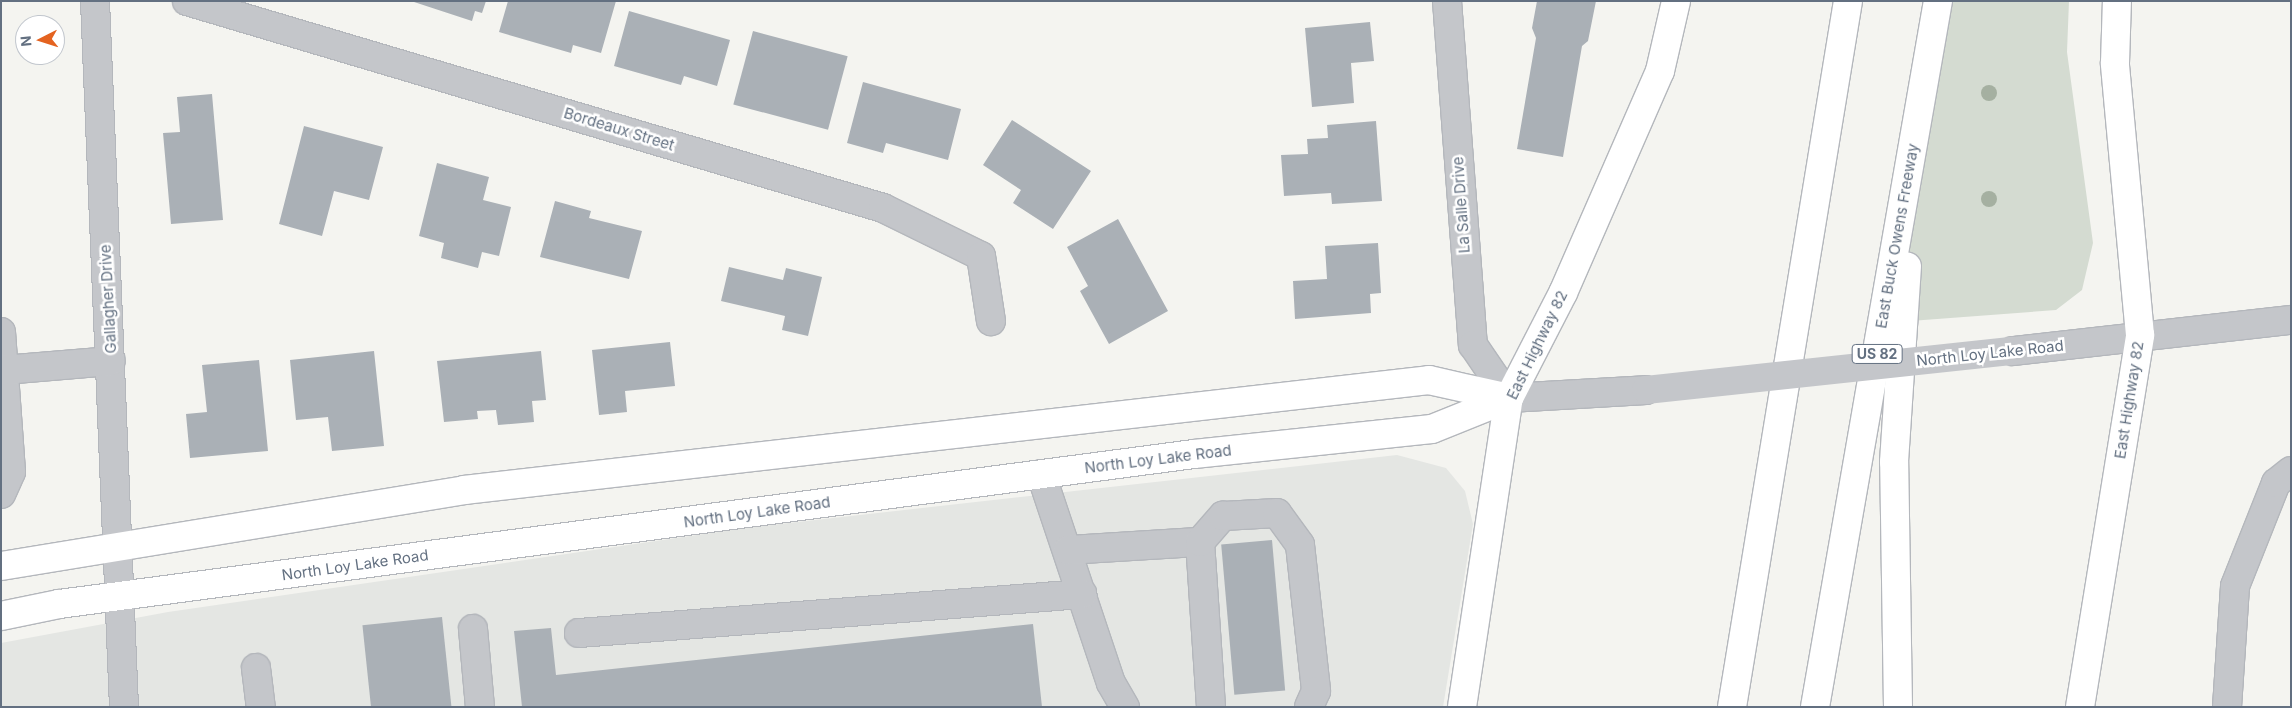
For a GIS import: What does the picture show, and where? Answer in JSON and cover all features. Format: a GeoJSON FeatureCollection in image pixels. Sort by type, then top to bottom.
{"type":"FeatureCollection","features":[{"type":"Feature","properties":{"kind":"main road","name":"East Highway 82"},"geometry":{"type":"LineString","coordinates":[[1462,707],[1509,398],[1563,294],[1660,71],[1676,1]]}},
{"type":"Feature","properties":{"kind":"main road"},"geometry":{"type":"LineString","coordinates":[[1732,707],[1848,1]]}},
{"type":"Feature","properties":{"kind":"main road","name":"East Buck Owens Freeway"},"geometry":{"type":"LineString","coordinates":[[1815,707],[1938,1]]}},
{"type":"Feature","properties":{"kind":"main road","name":"East Highway 82"},"geometry":{"type":"LineString","coordinates":[[2080,707],[2140,336],[2115,73],[2117,1]]}},
{"type":"Feature","properties":{"kind":"main road"},"geometry":{"type":"LineString","coordinates":[[1898,707],[1894,462],[1917,123]]}},
{"type":"Feature","properties":{"kind":"main road","name":"North Loy Lake Road"},"geometry":{"type":"LineString","coordinates":[[1,566],[464,490],[1429,380],[1509,398]]}},
{"type":"Feature","properties":{"kind":"main road","name":"North Loy Lake Road"},"geometry":{"type":"LineString","coordinates":[[1,616],[123,596],[1041,474],[1432,429],[1509,398]]}},
{"type":"Feature","properties":{"kind":"street","name":"Gallagher Drive"},"geometry":{"type":"LineString","coordinates":[[95,1],[123,596],[124,707]]}},
{"type":"Feature","properties":{"kind":"street","name":"Bordeaux Street"},"geometry":{"type":"LineString","coordinates":[[187,1],[883,208],[981,256],[991,321]]}},
{"type":"Feature","properties":{"kind":"street","name":"La Salle Drive"},"geometry":{"type":"LineString","coordinates":[[1448,1],[1473,345],[1509,398]]}},
{"type":"Feature","properties":{"kind":"street","name":"North Loy Lake Road"},"geometry":{"type":"LineString","coordinates":[[1509,398],[1646,390],[2291,320]]}},
{"type":"Feature","properties":{"kind":"street"},"geometry":{"type":"LineString","coordinates":[[1,332],[12,472],[1,494]]}},
{"type":"Feature","properties":{"kind":"street"},"geometry":{"type":"LineString","coordinates":[[4,370],[111,361]]}},
{"type":"Feature","properties":{"kind":"street"},"geometry":{"type":"LineString","coordinates":[[2227,707],[2235,586],[2276,483],[2291,470]]}},
{"type":"Feature","properties":{"kind":"street"},"geometry":{"type":"LineString","coordinates":[[1041,474],[1111,683],[1126,707]]}},
{"type":"Feature","properties":{"kind":"street"},"geometry":{"type":"LineString","coordinates":[[1068,550],[1200,542],[1223,516],[1278,514],[1300,545],[1316,691],[1309,707]]}},
{"type":"Feature","properties":{"kind":"street"},"geometry":{"type":"LineString","coordinates":[[1200,542],[1211,707]]}},
{"type":"Feature","properties":{"kind":"street"},"geometry":{"type":"LineString","coordinates":[[579,633],[1082,594]]}},
{"type":"Feature","properties":{"kind":"street"},"geometry":{"type":"LineString","coordinates":[[473,628],[480,707]]}},
{"type":"Feature","properties":{"kind":"street"},"geometry":{"type":"LineString","coordinates":[[256,668],[261,707]]}},
{"type":"Feature","properties":{"kind":"shaded area"},"geometry":{"type":"Polygon","coordinates":[[[1951,1],[2069,1],[2067,52],[2093,243],[2082,290],[2056,310],[1897,322],[1951,1]]]}},
{"type":"Feature","properties":{"kind":"shaded area"},"geometry":{"type":"Polygon","coordinates":[[[1397,455],[1446,468],[1465,491],[1473,524],[1443,707],[1,707],[1,643],[168,612],[752,527],[1397,455]]]}},
{"type":"Feature","properties":{"kind":"building"},"geometry":{"type":"Polygon","coordinates":[[[411,1],[486,1],[482,13],[475,11],[472,21],[411,1]]]}},
{"type":"Feature","properties":{"kind":"building"},"geometry":{"type":"Polygon","coordinates":[[[508,1],[616,1],[601,53],[573,45],[571,53],[499,32],[508,1]]]}},
{"type":"Feature","properties":{"kind":"building"},"geometry":{"type":"Polygon","coordinates":[[[1537,1],[1596,1],[1588,41],[1582,46],[1563,157],[1517,149],[1536,38],[1532,28],[1537,1]]]}},
{"type":"Feature","properties":{"kind":"building"},"geometry":{"type":"Polygon","coordinates":[[[629,11],[730,40],[717,86],[684,76],[681,85],[614,66],[629,11]]]}},
{"type":"Feature","properties":{"kind":"building"},"geometry":{"type":"Polygon","coordinates":[[[1370,22],[1374,61],[1351,63],[1354,103],[1312,107],[1305,28],[1370,22]]]}},
{"type":"Feature","properties":{"kind":"building"},"geometry":{"type":"Polygon","coordinates":[[[753,31],[848,56],[828,130],[733,104],[753,31]]]}},
{"type":"Feature","properties":{"kind":"building"},"geometry":{"type":"Polygon","coordinates":[[[863,82],[961,109],[948,160],[886,143],[883,153],[847,143],[863,82]]]}},
{"type":"Feature","properties":{"kind":"building"},"geometry":{"type":"Polygon","coordinates":[[[212,94],[223,220],[171,224],[163,133],[180,132],[177,97],[212,94]]]}},
{"type":"Feature","properties":{"kind":"building"},"geometry":{"type":"Polygon","coordinates":[[[1012,120],[1091,171],[1053,229],[1013,203],[1021,190],[983,165],[1012,120]]]}},
{"type":"Feature","properties":{"kind":"building"},"geometry":{"type":"Polygon","coordinates":[[[1376,121],[1382,201],[1332,204],[1331,193],[1284,196],[1281,155],[1308,154],[1307,139],[1328,138],[1327,125],[1376,121]]]}},
{"type":"Feature","properties":{"kind":"building"},"geometry":{"type":"Polygon","coordinates":[[[304,126],[383,147],[369,200],[334,191],[322,236],[279,224],[304,126]]]}},
{"type":"Feature","properties":{"kind":"building"},"geometry":{"type":"Polygon","coordinates":[[[437,163],[489,177],[483,200],[511,207],[499,256],[482,252],[478,268],[441,258],[444,243],[419,236],[437,163]]]}},
{"type":"Feature","properties":{"kind":"building"},"geometry":{"type":"Polygon","coordinates":[[[555,201],[591,211],[589,218],[642,231],[629,279],[540,257],[555,201]]]}},
{"type":"Feature","properties":{"kind":"building"},"geometry":{"type":"Polygon","coordinates":[[[1118,219],[1168,311],[1109,344],[1080,291],[1088,286],[1067,247],[1118,219]]]}},
{"type":"Feature","properties":{"kind":"building"},"geometry":{"type":"Polygon","coordinates":[[[1378,243],[1381,293],[1370,294],[1371,313],[1295,319],[1293,281],[1327,279],[1325,246],[1378,243]]]}},
{"type":"Feature","properties":{"kind":"building"},"geometry":{"type":"Polygon","coordinates":[[[729,267],[783,280],[786,268],[822,277],[808,336],[782,330],[785,316],[721,301],[729,267]]]}},
{"type":"Feature","properties":{"kind":"building"},"geometry":{"type":"Polygon","coordinates":[[[670,342],[675,386],[625,391],[627,412],[599,415],[592,350],[670,342]]]}},
{"type":"Feature","properties":{"kind":"building"},"geometry":{"type":"Polygon","coordinates":[[[374,351],[384,446],[332,451],[328,417],[296,420],[290,360],[374,351]]]}},
{"type":"Feature","properties":{"kind":"building"},"geometry":{"type":"Polygon","coordinates":[[[541,351],[546,400],[532,401],[534,422],[498,425],[496,410],[477,411],[478,419],[444,422],[437,361],[541,351]]]}},
{"type":"Feature","properties":{"kind":"building"},"geometry":{"type":"Polygon","coordinates":[[[259,360],[268,451],[190,458],[186,414],[207,412],[202,365],[259,360]]]}},
{"type":"Feature","properties":{"kind":"building"},"geometry":{"type":"Polygon","coordinates":[[[1272,540],[1285,690],[1234,695],[1221,544],[1272,540]]]}},
{"type":"Feature","properties":{"kind":"building"},"geometry":{"type":"Polygon","coordinates":[[[442,617],[451,707],[371,707],[362,625],[442,617]]]}},
{"type":"Feature","properties":{"kind":"building"},"geometry":{"type":"Polygon","coordinates":[[[1033,624],[1042,707],[522,707],[514,631],[551,628],[556,675],[1033,624]]]}}]}
